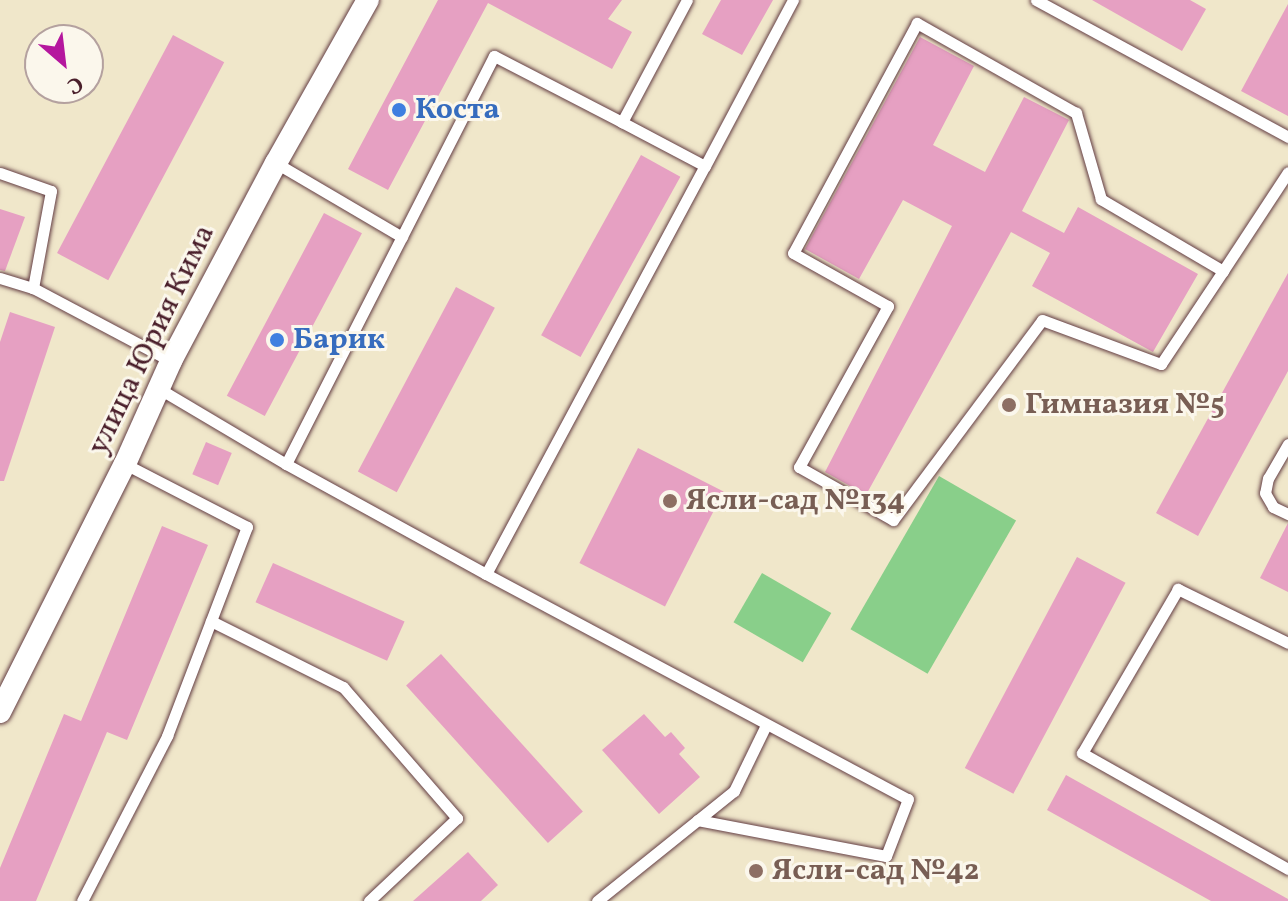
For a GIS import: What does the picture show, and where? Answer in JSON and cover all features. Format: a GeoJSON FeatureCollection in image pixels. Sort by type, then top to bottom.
{"type":"FeatureCollection","features":[{"type":"Feature","properties":{"kind":"street","name":"улица Юрия Кима"},"geometry":{"type":"LineString","coordinates":[[0,712],[5,686],[125,464],[171,361],[276,163],[368,0]]}},
{"type":"Feature","properties":{"kind":"lane"},"geometry":{"type":"LineString","coordinates":[[622,122],[687,0]]}},
{"type":"Feature","properties":{"kind":"lane"},"geometry":{"type":"LineString","coordinates":[[486,574],[793,0]]}},
{"type":"Feature","properties":{"kind":"lane"},"geometry":{"type":"LineString","coordinates":[[1036,0],[1287,133]]}},
{"type":"Feature","properties":{"kind":"lane"},"geometry":{"type":"LineString","coordinates":[[1223,271],[1101,199],[1076,113],[917,23],[793,253],[888,306],[799,467],[893,520],[1042,320],[1161,364],[1223,271],[1288,172]]}},
{"type":"Feature","properties":{"kind":"lane"},"geometry":{"type":"LineString","coordinates":[[286,464],[494,56],[705,166]]}},
{"type":"Feature","properties":{"kind":"lane"},"geometry":{"type":"LineString","coordinates":[[276,163],[402,237]]}},
{"type":"Feature","properties":{"kind":"lane"},"geometry":{"type":"LineString","coordinates":[[0,173],[51,191],[33,288]]}},
{"type":"Feature","properties":{"kind":"lane"},"geometry":{"type":"LineString","coordinates":[[0,278],[33,288],[171,361]]}},
{"type":"Feature","properties":{"kind":"lane"},"geometry":{"type":"LineString","coordinates":[[158,388],[286,464],[486,574],[908,799],[886,856],[697,820]]}},
{"type":"Feature","properties":{"kind":"lane"},"geometry":{"type":"LineString","coordinates":[[1288,444],[1268,478],[1265,493],[1273,507],[1288,514]]}},
{"type":"Feature","properties":{"kind":"lane"},"geometry":{"type":"LineString","coordinates":[[82,901],[167,736],[247,527],[125,464]]}},
{"type":"Feature","properties":{"kind":"lane"},"geometry":{"type":"LineString","coordinates":[[1288,643],[1178,589],[1082,753],[1288,869]]}},
{"type":"Feature","properties":{"kind":"lane"},"geometry":{"type":"LineString","coordinates":[[211,621],[343,687],[457,818],[369,901]]}},
{"type":"Feature","properties":{"kind":"lane"},"geometry":{"type":"LineString","coordinates":[[597,901],[734,791],[766,725]]}},
{"type":"Feature","properties":{"kind":"green space"},"geometry":{"type":"Polygon","coordinates":[[[939,476],[1016,520],[928,674],[850,629],[939,476]]]}},
{"type":"Feature","properties":{"kind":"green space"},"geometry":{"type":"Polygon","coordinates":[[[762,573],[831,613],[803,662],[734,622],[762,573]]]}},
{"type":"Feature","properties":{"kind":"building"},"geometry":{"type":"Polygon","coordinates":[[[438,0],[622,0],[608,19],[632,32],[612,69],[488,3],[388,190],[348,169],[438,0]]]}},
{"type":"Feature","properties":{"kind":"building"},"geometry":{"type":"Polygon","coordinates":[[[721,0],[773,0],[742,55],[702,34],[721,0]]]}},
{"type":"Feature","properties":{"kind":"building"},"geometry":{"type":"Polygon","coordinates":[[[1092,0],[1190,0],[1206,9],[1182,51],[1092,0]]]}},
{"type":"Feature","properties":{"kind":"building"},"geometry":{"type":"Polygon","coordinates":[[[1288,4],[1288,116],[1241,91],[1288,4]]]}},
{"type":"Feature","properties":{"kind":"building"},"geometry":{"type":"Polygon","coordinates":[[[173,35],[224,62],[108,280],[57,253],[173,35]]]}},
{"type":"Feature","properties":{"kind":"building"},"geometry":{"type":"Polygon","coordinates":[[[920,37],[974,66],[933,145],[985,172],[1024,97],[1069,120],[1022,211],[1064,233],[1078,207],[1198,274],[1153,352],[1032,286],[1050,253],[1011,232],[866,495],[825,472],[952,226],[903,200],[859,279],[805,249],[920,37]]]}},
{"type":"Feature","properties":{"kind":"building"},"geometry":{"type":"Polygon","coordinates":[[[641,155],[680,177],[580,357],[541,335],[641,155]]]}},
{"type":"Feature","properties":{"kind":"building"},"geometry":{"type":"Polygon","coordinates":[[[0,209],[25,217],[5,271],[0,270],[0,209]]]}},
{"type":"Feature","properties":{"kind":"building"},"geometry":{"type":"Polygon","coordinates":[[[324,213],[362,233],[265,416],[227,396],[324,213]]]}},
{"type":"Feature","properties":{"kind":"building"},"geometry":{"type":"Polygon","coordinates":[[[1288,273],[1288,371],[1198,536],[1156,513],[1288,273]]]}},
{"type":"Feature","properties":{"kind":"building"},"geometry":{"type":"Polygon","coordinates":[[[456,287],[495,308],[397,492],[358,472],[456,287]]]}},
{"type":"Feature","properties":{"kind":"building"},"geometry":{"type":"Polygon","coordinates":[[[10,312],[55,327],[4,481],[0,481],[0,342],[10,312]]]}},
{"type":"Feature","properties":{"kind":"building"},"geometry":{"type":"Polygon","coordinates":[[[206,442],[232,453],[218,485],[192,474],[206,442]]]}},
{"type":"Feature","properties":{"kind":"building"},"geometry":{"type":"Polygon","coordinates":[[[638,448],[724,492],[665,607],[579,563],[638,448]]]}},
{"type":"Feature","properties":{"kind":"building"},"geometry":{"type":"Polygon","coordinates":[[[1288,523],[1288,592],[1260,578],[1288,523]]]}},
{"type":"Feature","properties":{"kind":"building"},"geometry":{"type":"Polygon","coordinates":[[[162,526],[208,545],[127,740],[107,732],[36,901],[0,901],[0,868],[64,714],[81,721],[162,526]]]}},
{"type":"Feature","properties":{"kind":"building"},"geometry":{"type":"Polygon","coordinates":[[[1077,557],[1126,583],[1013,794],[965,768],[1077,557]]]}},
{"type":"Feature","properties":{"kind":"building"},"geometry":{"type":"Polygon","coordinates":[[[273,563],[405,622],[387,661],[256,602],[273,563]]]}},
{"type":"Feature","properties":{"kind":"building"},"geometry":{"type":"Polygon","coordinates":[[[441,654],[583,812],[548,843],[406,685],[441,654]]]}},
{"type":"Feature","properties":{"kind":"building"},"geometry":{"type":"Polygon","coordinates":[[[644,714],[665,737],[671,732],[685,748],[679,754],[700,777],[659,814],[602,750],[644,714]]]}},
{"type":"Feature","properties":{"kind":"building"},"geometry":{"type":"Polygon","coordinates":[[[1066,775],[1288,901],[1211,901],[1047,810],[1066,775]]]}},
{"type":"Feature","properties":{"kind":"building"},"geometry":{"type":"Polygon","coordinates":[[[468,852],[498,885],[481,901],[413,901],[468,852]]]}},
{"type":"Feature","properties":{"kind":"place","name":"Коста"},"geometry":{"type":"Point","coordinates":[399,110]}},
{"type":"Feature","properties":{"kind":"place","name":"Барик"},"geometry":{"type":"Point","coordinates":[277,340]}},
{"type":"Feature","properties":{"kind":"place","name":"Гимназия №5"},"geometry":{"type":"Point","coordinates":[1009,405]}},
{"type":"Feature","properties":{"kind":"place","name":"Ясли-сад №134"},"geometry":{"type":"Point","coordinates":[670,501]}},
{"type":"Feature","properties":{"kind":"place","name":"Ясли-сад №42"},"geometry":{"type":"Point","coordinates":[756,871]}}]}
